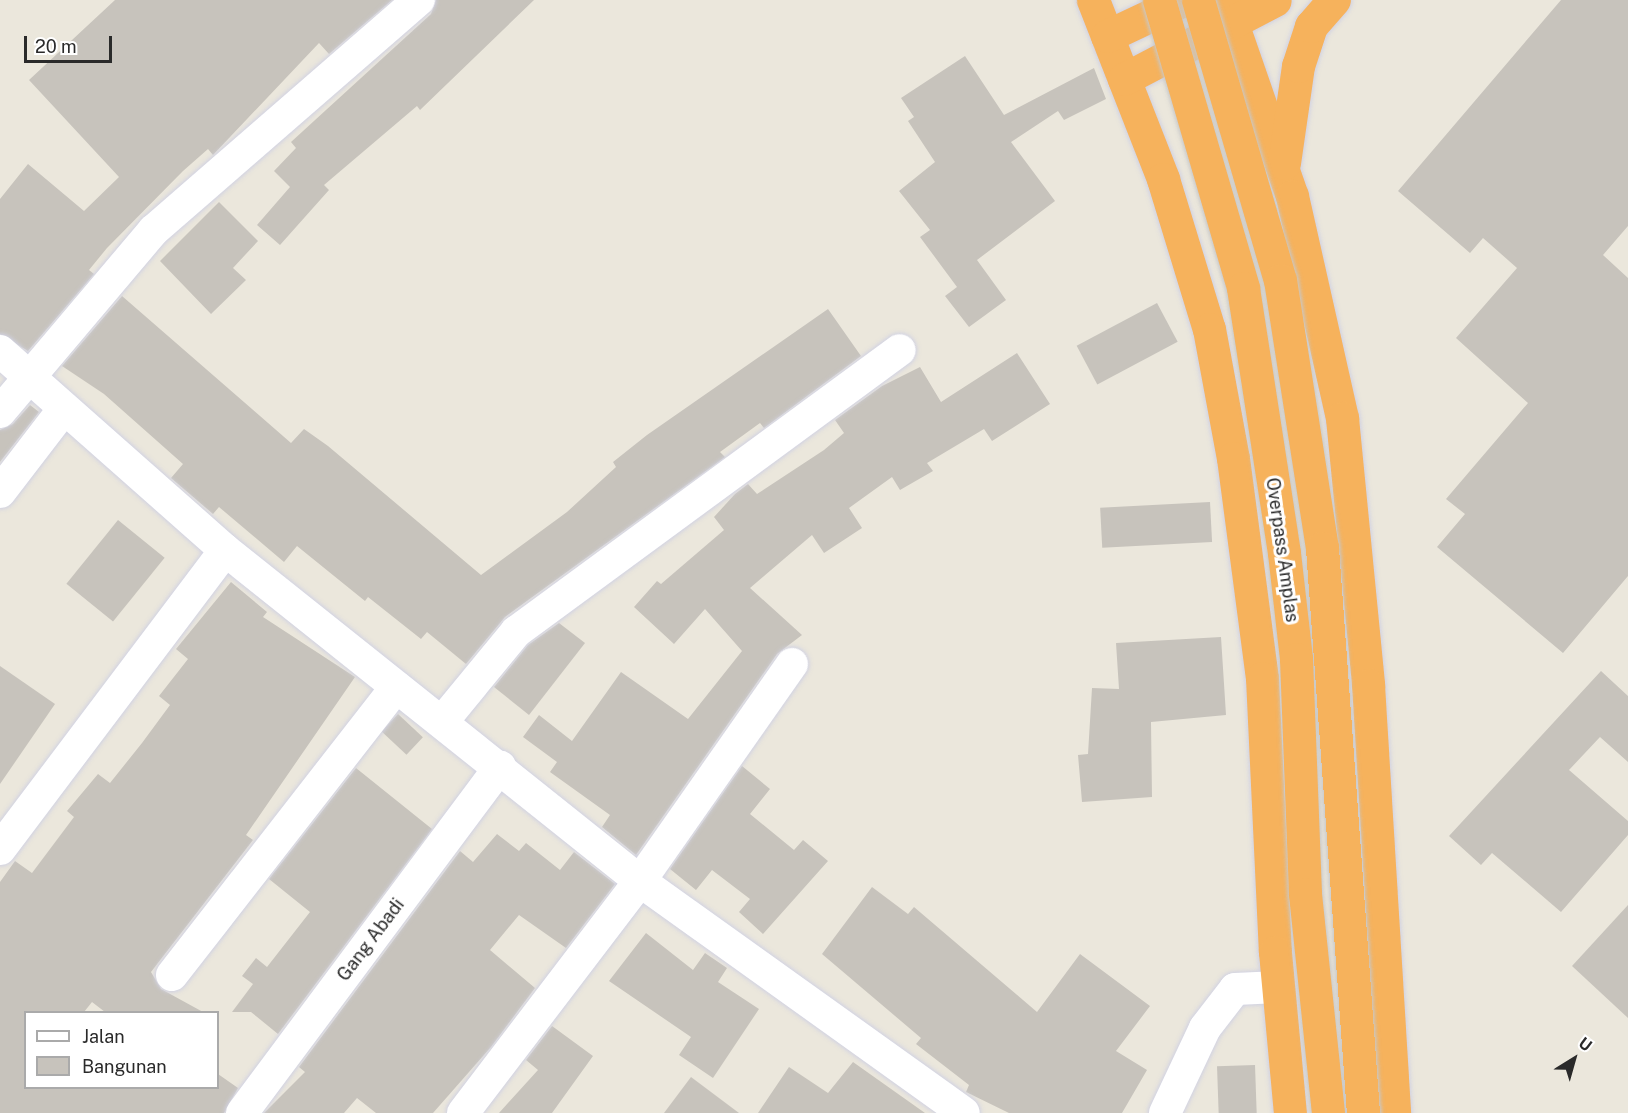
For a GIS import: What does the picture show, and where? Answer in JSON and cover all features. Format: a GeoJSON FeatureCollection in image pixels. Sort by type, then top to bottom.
{"type":"FeatureCollection","features":[{"type":"Feature","properties":{"kind":"highway"},"geometry":{"type":"LineString","coordinates":[[1093,0],[1163,179],[1209,329],[1233,458],[1262,678],[1279,987],[1290,1113]]}},
{"type":"Feature","properties":{"kind":"highway","name":"Overpass Amplas"},"geometry":{"type":"LineString","coordinates":[[1159,0],[1243,288],[1284,553],[1296,658],[1305,894],[1328,1113]]}},
{"type":"Feature","properties":{"kind":"highway"},"geometry":{"type":"LineString","coordinates":[[1107,36],[1183,0]]}},
{"type":"Feature","properties":{"kind":"highway","name":"Overpass Amplas"},"geometry":{"type":"LineString","coordinates":[[1198,0],[1280,280],[1322,548],[1362,1113]]}},
{"type":"Feature","properties":{"kind":"highway"},"geometry":{"type":"LineString","coordinates":[[1125,79],[1228,10],[1275,0]]}},
{"type":"Feature","properties":{"kind":"highway"},"geometry":{"type":"LineString","coordinates":[[1283,167],[1298,66],[1311,26],[1334,0]]}},
{"type":"Feature","properties":{"kind":"highway"},"geometry":{"type":"LineString","coordinates":[[1228,10],[1283,167],[1342,418],[1351,493],[1394,1113]]}},
{"type":"Feature","properties":{"kind":"street"},"geometry":{"type":"LineString","coordinates":[[0,412],[154,230],[419,0]]}},
{"type":"Feature","properties":{"kind":"street"},"geometry":{"type":"LineString","coordinates":[[442,722],[516,632],[900,350]]}},
{"type":"Feature","properties":{"kind":"street"},"geometry":{"type":"LineString","coordinates":[[0,351],[63,410],[225,550],[500,767],[640,881],[964,1113]]}},
{"type":"Feature","properties":{"kind":"street"},"geometry":{"type":"LineString","coordinates":[[0,492],[63,410]]}},
{"type":"Feature","properties":{"kind":"street"},"geometry":{"type":"LineString","coordinates":[[0,849],[225,550]]}},
{"type":"Feature","properties":{"kind":"street"},"geometry":{"type":"LineString","coordinates":[[463,1113],[640,881],[792,664]]}},
{"type":"Feature","properties":{"kind":"street"},"geometry":{"type":"LineString","coordinates":[[172,975],[396,687]]}},
{"type":"Feature","properties":{"kind":"street","name":"Gang Abadi"},"geometry":{"type":"LineString","coordinates":[[242,1113],[500,767]]}},
{"type":"Feature","properties":{"kind":"street"},"geometry":{"type":"LineString","coordinates":[[1165,1113],[1205,1028],[1235,989],[1279,987]]}},
{"type":"Feature","properties":{"kind":"building"},"geometry":{"type":"Polygon","coordinates":[[[115,0],[392,0],[329,54],[319,43],[213,155],[208,149],[183,171],[107,248],[89,270],[94,274],[28,351],[0,334],[0,199],[28,164],[84,211],[119,177],[29,80],[115,0]]]}},
{"type":"Feature","properties":{"kind":"building"},"geometry":{"type":"Polygon","coordinates":[[[436,0],[534,0],[420,110],[417,106],[324,185],[329,190],[280,245],[257,225],[290,187],[274,171],[296,148],[291,142],[431,14],[436,0]]]}},
{"type":"Feature","properties":{"kind":"building"},"geometry":{"type":"Polygon","coordinates":[[[1561,0],[1628,0],[1628,226],[1603,255],[1628,278],[1628,576],[1563,653],[1437,547],[1465,514],[1446,499],[1528,403],[1456,338],[1517,268],[1483,238],[1470,253],[1398,191],[1561,0]]]}},
{"type":"Feature","properties":{"kind":"building"},"geometry":{"type":"Polygon","coordinates":[[[965,56],[1004,115],[1094,68],[1106,99],[1064,120],[1058,111],[1011,142],[1055,201],[977,260],[1006,300],[969,327],[945,296],[957,287],[920,237],[930,230],[899,191],[935,162],[908,121],[914,117],[901,98],[965,56]]]}},
{"type":"Feature","properties":{"kind":"building"},"geometry":{"type":"Polygon","coordinates":[[[219,202],[258,241],[233,268],[246,280],[211,314],[160,261],[219,202]]]}},
{"type":"Feature","properties":{"kind":"building"},"geometry":{"type":"Polygon","coordinates":[[[122,296],[291,443],[304,429],[328,446],[481,575],[567,512],[616,467],[613,462],[647,435],[828,309],[861,356],[764,428],[760,423],[720,452],[725,457],[505,617],[466,664],[427,632],[421,639],[368,597],[365,601],[297,546],[284,562],[219,507],[213,514],[171,478],[183,464],[104,394],[62,366],[122,296]]]}},
{"type":"Feature","properties":{"kind":"building"},"geometry":{"type":"Polygon","coordinates":[[[1157,303],[1178,342],[1097,385],[1077,346],[1157,303]]]}},
{"type":"Feature","properties":{"kind":"building"},"geometry":{"type":"Polygon","coordinates":[[[1017,353],[1050,404],[992,441],[984,429],[927,463],[933,471],[900,490],[892,477],[849,508],[862,528],[824,553],[812,535],[750,588],[802,635],[777,654],[636,855],[602,827],[610,815],[550,772],[557,762],[523,737],[539,715],[572,741],[621,672],[688,719],[742,651],[705,609],[674,644],[634,607],[657,581],[661,584],[724,530],[714,517],[735,494],[748,484],[757,494],[824,450],[844,433],[835,420],[882,386],[920,367],[941,402],[1017,353]]]}},
{"type":"Feature","properties":{"kind":"building"},"geometry":{"type":"Polygon","coordinates":[[[30,405],[39,412],[0,462],[0,430],[13,424],[30,405]]]}},
{"type":"Feature","properties":{"kind":"building"},"geometry":{"type":"Polygon","coordinates":[[[1210,502],[1212,542],[1102,548],[1100,508],[1210,502]]]}},
{"type":"Feature","properties":{"kind":"building"},"geometry":{"type":"Polygon","coordinates":[[[118,520],[165,558],[113,621],[66,584],[118,520]]]}},
{"type":"Feature","properties":{"kind":"building"},"geometry":{"type":"Polygon","coordinates":[[[231,582],[267,612],[263,617],[355,677],[246,835],[253,840],[151,972],[161,989],[201,1011],[104,1011],[92,1002],[85,1011],[24,1011],[24,1089],[219,1089],[219,1075],[238,1088],[224,1113],[0,1113],[0,882],[15,861],[32,873],[74,817],[67,811],[98,774],[110,783],[142,743],[170,705],[159,696],[188,659],[176,649],[231,582]]]}},
{"type":"Feature","properties":{"kind":"building"},"geometry":{"type":"Polygon","coordinates":[[[559,623],[585,643],[529,715],[494,687],[528,645],[559,623]]]}},
{"type":"Feature","properties":{"kind":"building"},"geometry":{"type":"Polygon","coordinates":[[[1221,637],[1226,715],[1151,722],[1152,797],[1082,802],[1078,755],[1088,754],[1092,688],[1119,689],[1116,643],[1221,637]]]}},
{"type":"Feature","properties":{"kind":"building"},"geometry":{"type":"Polygon","coordinates":[[[0,666],[55,704],[0,784],[0,666]]]}},
{"type":"Feature","properties":{"kind":"building"},"geometry":{"type":"Polygon","coordinates":[[[1601,671],[1628,696],[1628,762],[1600,737],[1569,770],[1628,821],[1628,835],[1561,912],[1492,853],[1481,865],[1449,836],[1601,671]]]}},
{"type":"Feature","properties":{"kind":"building"},"geometry":{"type":"Polygon","coordinates":[[[398,714],[423,737],[406,755],[382,732],[398,714]]]}},
{"type":"Feature","properties":{"kind":"building"},"geometry":{"type":"Polygon","coordinates":[[[742,766],[770,789],[750,814],[794,850],[803,840],[828,861],[763,934],[739,912],[750,899],[712,870],[696,890],[670,869],[742,766]]]}},
{"type":"Feature","properties":{"kind":"building"},"geometry":{"type":"Polygon","coordinates":[[[356,768],[432,829],[278,1034],[251,1012],[232,1012],[253,984],[242,976],[256,958],[267,967],[310,912],[269,879],[356,768]]]}},
{"type":"Feature","properties":{"kind":"building"},"geometry":{"type":"Polygon","coordinates":[[[497,834],[519,851],[526,843],[560,870],[574,852],[615,884],[566,948],[519,915],[490,950],[535,988],[491,1047],[433,1113],[376,1113],[357,1098],[344,1113],[264,1113],[305,1072],[299,1067],[460,851],[473,862],[497,834]]]}},
{"type":"Feature","properties":{"kind":"building"},"geometry":{"type":"Polygon","coordinates":[[[872,887],[908,914],[914,907],[1037,1012],[1080,954],[1150,1006],[1116,1051],[1147,1070],[1122,1113],[1009,1113],[966,1092],[969,1085],[916,1044],[921,1038],[822,954],[872,887]]]}},
{"type":"Feature","properties":{"kind":"building"},"geometry":{"type":"Polygon","coordinates":[[[1628,905],[1628,1018],[1572,966],[1628,905]]]}},
{"type":"Feature","properties":{"kind":"building"},"geometry":{"type":"Polygon","coordinates":[[[646,933],[693,970],[705,953],[727,968],[718,982],[759,1009],[713,1078],[679,1055],[691,1037],[609,981],[646,933]]]}},
{"type":"Feature","properties":{"kind":"building"},"geometry":{"type":"Polygon","coordinates":[[[552,1026],[593,1056],[552,1113],[499,1113],[538,1070],[526,1060],[552,1026]]]}},
{"type":"Feature","properties":{"kind":"building"},"geometry":{"type":"Polygon","coordinates":[[[853,1062],[925,1113],[758,1113],[789,1067],[828,1093],[853,1062]]]}},
{"type":"Feature","properties":{"kind":"building"},"geometry":{"type":"Polygon","coordinates":[[[1255,1065],[1257,1113],[1219,1113],[1217,1066],[1255,1065]]]}},
{"type":"Feature","properties":{"kind":"building"},"geometry":{"type":"Polygon","coordinates":[[[691,1077],[739,1113],[664,1113],[691,1077]]]}}]}
